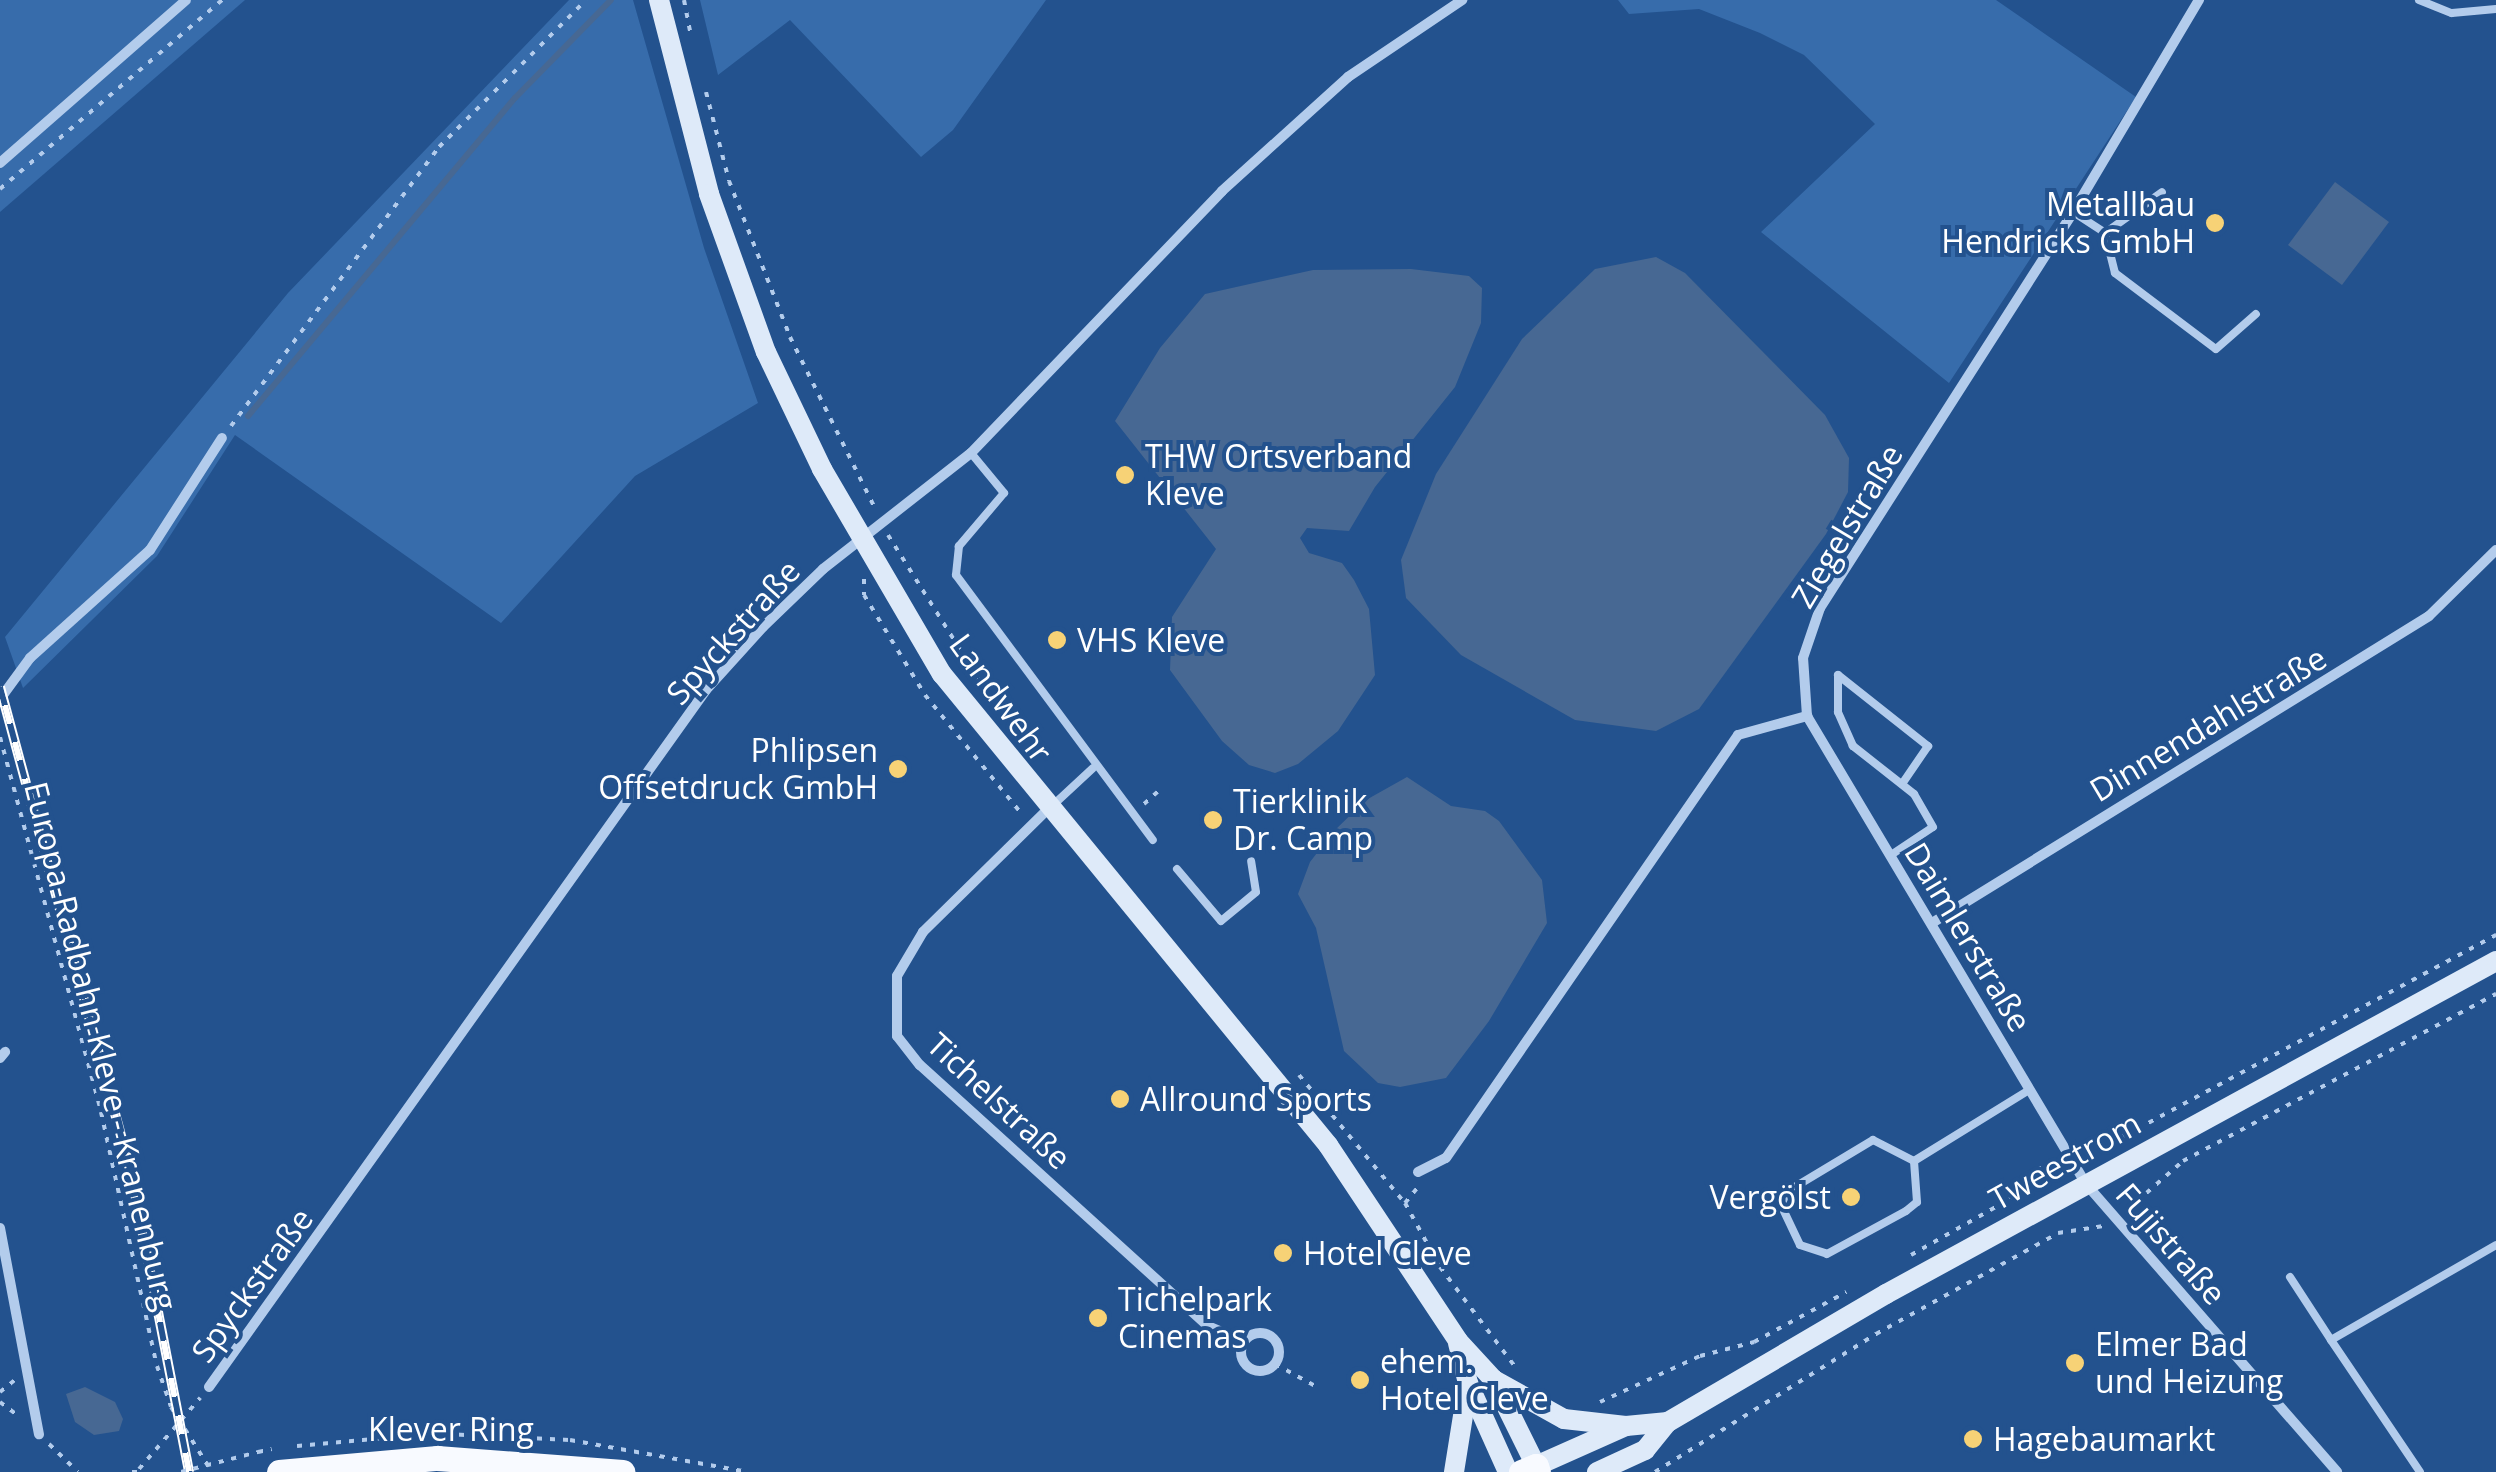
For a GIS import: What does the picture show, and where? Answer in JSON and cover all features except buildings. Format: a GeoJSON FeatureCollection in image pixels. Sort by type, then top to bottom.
{"type":"FeatureCollection","features":[{"type":"Feature","properties":{"kind":"main road","name":"Landwehr"},"geometry":{"type":"LineString","coordinates":[[659,0],[709,194],[766,352],[863,539],[942,674],[1047,810],[1328,1145],[1458,1341],[1494,1380],[1532,1470]]}},
{"type":"Feature","properties":{"kind":"main road","name":"Tweestrom"},"geometry":{"type":"LineString","coordinates":[[1597,1472],[1645,1450],[1668,1422],[2086,1184],[2496,960]]}},
{"type":"Feature","properties":{"kind":"main road","name":"Landwehr"},"geometry":{"type":"LineString","coordinates":[[1458,1341],[1468,1383],[1508,1472]]}},
{"type":"Feature","properties":{"kind":"main road"},"geometry":{"type":"LineString","coordinates":[[1494,1380],[1564,1419],[1626,1426]]}},
{"type":"Feature","properties":{"kind":"main road"},"geometry":{"type":"LineString","coordinates":[[1454,1472],[1468,1383]]}},
{"type":"Feature","properties":{"kind":"main road","name":"Tweestrom"},"geometry":{"type":"LineString","coordinates":[[1532,1470],[1626,1426],[1668,1422]]}},
{"type":"Feature","properties":{"kind":"main road"},"geometry":{"type":"LineString","coordinates":[[1628,1472],[1645,1450]]}},
{"type":"Feature","properties":{"kind":"main road","name":"Klever Ring"},"geometry":{"type":"LineString","coordinates":[[279,1472],[437,1458],[622,1472]]}},
{"type":"Feature","properties":{"kind":"street"},"geometry":{"type":"LineString","coordinates":[[0,163],[186,0]]}},
{"type":"Feature","properties":{"kind":"street","name":"Spyckstraße"},"geometry":{"type":"LineString","coordinates":[[209,1387],[706,690],[763,627],[863,539],[971,453],[1222,190],[1348,77],[1462,0]]}},
{"type":"Feature","properties":{"kind":"street","name":"Ziegelstraße"},"geometry":{"type":"LineString","coordinates":[[1807,716],[1803,658],[1820,608],[2073,212],[2199,0]]}},
{"type":"Feature","properties":{"kind":"street"},"geometry":{"type":"LineString","coordinates":[[0,699],[30,658],[150,550],[222,438]]}},
{"type":"Feature","properties":{"kind":"street","name":"Dinnendahlstraße"},"geometry":{"type":"LineString","coordinates":[[1932,922],[2429,616],[2496,550]]}},
{"type":"Feature","properties":{"kind":"street"},"geometry":{"type":"LineString","coordinates":[[1418,1172],[1446,1158],[1738,734],[1807,716]]}},
{"type":"Feature","properties":{"kind":"street","name":"Daimlerstraße"},"geometry":{"type":"LineString","coordinates":[[1807,716],[2086,1184]]}},
{"type":"Feature","properties":{"kind":"street","name":"Tichelstraße"},"geometry":{"type":"LineString","coordinates":[[1047,810],[923,932],[897,976],[897,1036],[920,1065],[1208,1326],[1244,1341],[1268,1336],[1279,1352],[1275,1364],[1250,1369],[1241,1358],[1244,1341]]}},
{"type":"Feature","properties":{"kind":"street","name":"Fujistraße"},"geometry":{"type":"LineString","coordinates":[[2086,1184],[2337,1472]]}},
{"type":"Feature","properties":{"kind":"street"},"geometry":{"type":"LineString","coordinates":[[0,1228],[39,1434]]}},
{"type":"Feature","properties":{"kind":"lane"},"geometry":{"type":"LineString","coordinates":[[2419,0],[2452,13],[2496,9]]}},
{"type":"Feature","properties":{"kind":"lane"},"geometry":{"type":"LineString","coordinates":[[2105,233],[2162,192]]}},
{"type":"Feature","properties":{"kind":"lane"},"geometry":{"type":"LineString","coordinates":[[2073,212],[2105,233],[2114,272],[2216,349],[2256,314]]}},
{"type":"Feature","properties":{"kind":"lane"},"geometry":{"type":"LineString","coordinates":[[971,453],[1004,493],[959,546],[956,574],[1093,768],[1152,840]]}},
{"type":"Feature","properties":{"kind":"lane"},"geometry":{"type":"LineString","coordinates":[[1891,856],[1933,826],[1902,784],[1852,746],[1838,712],[1838,675],[1928,746],[1902,784]]}},
{"type":"Feature","properties":{"kind":"lane"},"geometry":{"type":"LineString","coordinates":[[1047,810],[1093,768]]}},
{"type":"Feature","properties":{"kind":"lane"},"geometry":{"type":"LineString","coordinates":[[1176,869],[1222,921],[1256,892],[1251,861]]}},
{"type":"Feature","properties":{"kind":"lane"},"geometry":{"type":"LineString","coordinates":[[1914,1161],[2029,1090]]}},
{"type":"Feature","properties":{"kind":"lane"},"geometry":{"type":"LineString","coordinates":[[1873,1140],[1914,1161],[1917,1202],[1906,1212],[1828,1254],[1800,1245],[1781,1204],[1788,1191],[1873,1140]]}},
{"type":"Feature","properties":{"kind":"lane"},"geometry":{"type":"LineString","coordinates":[[2330,1340],[2496,1244]]}},
{"type":"Feature","properties":{"kind":"lane"},"geometry":{"type":"LineString","coordinates":[[2290,1277],[2420,1472]]}},
{"type":"Feature","properties":{"kind":"path"},"geometry":{"type":"LineString","coordinates":[[0,189],[222,0]]}},
{"type":"Feature","properties":{"kind":"path"},"geometry":{"type":"LineString","coordinates":[[222,438],[440,147],[586,0]]}},
{"type":"Feature","properties":{"kind":"path","name":"Europa-Radbahn Kleve - Kranenburg"},"geometry":{"type":"LineString","coordinates":[[0,738],[101,1112],[156,1366],[180,1421],[212,1472]]}},
{"type":"Feature","properties":{"kind":"path"},"geometry":{"type":"LineString","coordinates":[[1131,814],[1163,787]]}},
{"type":"Feature","properties":{"kind":"path"},"geometry":{"type":"LineString","coordinates":[[1895,1264],[2010,1199],[2037,1170],[2094,1140],[2126,1136],[2496,935]]}},
{"type":"Feature","properties":{"kind":"path"},"geometry":{"type":"LineString","coordinates":[[1655,1472],[1876,1334],[2058,1233],[2092,1233],[2116,1219],[2183,1162],[2496,994]]}},
{"type":"Feature","properties":{"kind":"path"},"geometry":{"type":"LineString","coordinates":[[1593,1405],[1700,1356],[1754,1342],[1862,1283]]}},
{"type":"Feature","properties":{"kind":"path"},"geometry":{"type":"LineString","coordinates":[[1275,1364],[1319,1388]]}},
{"type":"Feature","properties":{"kind":"path","name":"Spyckstraße"},"geometry":{"type":"LineString","coordinates":[[140,1471],[209,1387]]}},
{"type":"Feature","properties":{"kind":"path"},"geometry":{"type":"LineString","coordinates":[[39,1434],[78,1472]]}},
{"type":"Feature","properties":{"kind":"path"},"geometry":{"type":"LineString","coordinates":[[181,1472],[258,1452]]}},
{"type":"Feature","properties":{"kind":"path"},"geometry":{"type":"LineString","coordinates":[[132,1472],[140,1471]]}},
{"type":"Feature","properties":{"kind":"shaded area"},"geometry":{"type":"Polygon","coordinates":[[[0,0],[245,0],[0,212],[0,0]]]}},
{"type":"Feature","properties":{"kind":"shaded area"},"geometry":{"type":"Polygon","coordinates":[[[569,0],[633,0],[704,248],[758,403],[635,476],[501,623],[235,435],[157,556],[23,688],[5,637],[288,293],[569,0]]]}},
{"type":"Feature","properties":{"kind":"shaded area"},"geometry":{"type":"Polygon","coordinates":[[[700,0],[1046,0],[953,130],[921,157],[790,20],[718,75],[700,0]]]}},
{"type":"Feature","properties":{"kind":"shaded area"},"geometry":{"type":"Polygon","coordinates":[[[1618,0],[1996,0],[2136,97],[1949,383],[1761,232],[1875,124],[1804,55],[1760,33],[1699,9],[1629,14],[1618,0]]]}},
{"type":"Feature","properties":{"kind":"shaded area"},"geometry":{"type":"Polygon","coordinates":[[[2335,182],[2389,222],[2342,285],[2288,245],[2335,182]]]}},
{"type":"Feature","properties":{"kind":"shaded area"},"geometry":{"type":"Polygon","coordinates":[[[1656,257],[1685,273],[1825,415],[1849,458],[1848,492],[1826,534],[1699,709],[1656,731],[1575,720],[1461,655],[1406,598],[1401,560],[1436,474],[1522,339],[1595,269],[1656,257]]]}},
{"type":"Feature","properties":{"kind":"shaded area"},"geometry":{"type":"Polygon","coordinates":[[[1411,269],[1469,276],[1482,288],[1481,323],[1455,387],[1375,487],[1349,531],[1307,528],[1300,538],[1309,553],[1342,563],[1354,580],[1369,609],[1375,675],[1338,731],[1298,764],[1275,773],[1249,765],[1222,741],[1170,670],[1172,617],[1216,549],[1115,421],[1160,348],[1205,294],[1313,270],[1411,269]]]}},
{"type":"Feature","properties":{"kind":"shaded area"},"geometry":{"type":"Polygon","coordinates":[[[1407,777],[1451,806],[1485,811],[1499,821],[1542,880],[1547,923],[1489,1021],[1446,1078],[1400,1087],[1378,1083],[1344,1051],[1316,928],[1298,894],[1310,862],[1334,831],[1366,800],[1407,777]]]}},
{"type":"Feature","properties":{"kind":"shaded area"},"geometry":{"type":"Polygon","coordinates":[[[85,1387],[115,1402],[123,1419],[119,1431],[94,1435],[75,1422],[66,1394],[85,1387]]]}},
{"type":"Feature","properties":{"kind":"waterway"},"geometry":{"type":"LineString","coordinates":[[248,416],[515,98],[611,0]]}},
{"type":"Feature","properties":{"kind":"railway"},"geometry":{"type":"LineString","coordinates":[[0,687],[131,1173],[189,1472]]}},
{"type":"Feature","properties":{"kind":"place","name":"Metallbau Hendricks GmbH"},"geometry":{"type":"Point","coordinates":[2215,223]}},
{"type":"Feature","properties":{"kind":"place","name":"THW Ortsverband Kleve"},"geometry":{"type":"Point","coordinates":[1125,475]}},
{"type":"Feature","properties":{"kind":"place","name":"VHS Kleve"},"geometry":{"type":"Point","coordinates":[1057,640]}},
{"type":"Feature","properties":{"kind":"place","name":"Phlipsen Offsetdruck GmbH"},"geometry":{"type":"Point","coordinates":[898,769]}},
{"type":"Feature","properties":{"kind":"place","name":"Tierklinik Dr. Camp"},"geometry":{"type":"Point","coordinates":[1213,820]}},
{"type":"Feature","properties":{"kind":"place","name":"Allround Sports"},"geometry":{"type":"Point","coordinates":[1120,1099]}},
{"type":"Feature","properties":{"kind":"place","name":"Vergölst"},"geometry":{"type":"Point","coordinates":[1851,1197]}},
{"type":"Feature","properties":{"kind":"place","name":"Hotel Cleve"},"geometry":{"type":"Point","coordinates":[1283,1253]}},
{"type":"Feature","properties":{"kind":"place","name":"Tichelpark Cinemas"},"geometry":{"type":"Point","coordinates":[1098,1318]}},
{"type":"Feature","properties":{"kind":"place","name":"Elmer Bad und Heizung"},"geometry":{"type":"Point","coordinates":[2075,1363]}},
{"type":"Feature","properties":{"kind":"place","name":"ehem. Hotel Cleve"},"geometry":{"type":"Point","coordinates":[1360,1380]}},
{"type":"Feature","properties":{"kind":"place","name":"Hagebaumarkt"},"geometry":{"type":"Point","coordinates":[1973,1439]}}]}
